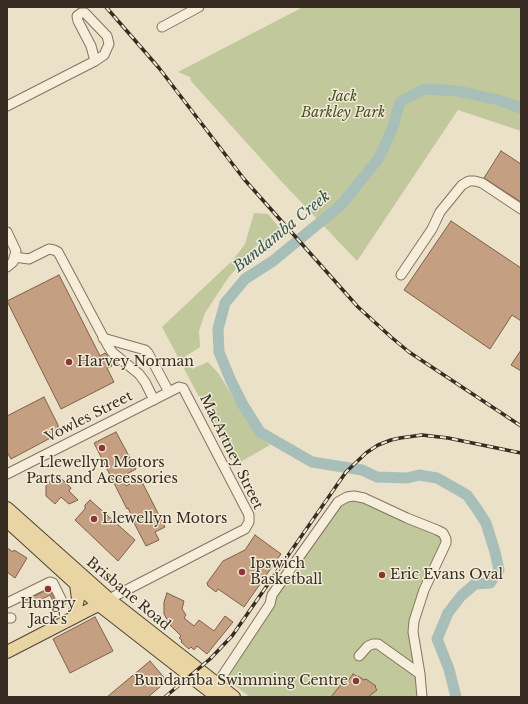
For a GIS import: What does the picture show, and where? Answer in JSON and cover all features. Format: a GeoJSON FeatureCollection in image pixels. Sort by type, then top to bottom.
{"type":"FeatureCollection","features":[{"type":"Feature","properties":{"kind":"main road","name":"Brisbane Road"},"geometry":{"type":"LineString","coordinates":[[7,508],[104,602],[211,692],[234,697]]}},
{"type":"Feature","properties":{"kind":"main road","name":"Brisbane Road"},"geometry":{"type":"LineString","coordinates":[[8,525],[76,584],[104,602]]}},
{"type":"Feature","properties":{"kind":"main road"},"geometry":{"type":"LineString","coordinates":[[74,617],[78,599],[76,584]]}},
{"type":"Feature","properties":{"kind":"main road"},"geometry":{"type":"LineString","coordinates":[[7,652],[104,602]]}},
{"type":"Feature","properties":{"kind":"street"},"geometry":{"type":"LineString","coordinates":[[162,27],[199,7]]}},
{"type":"Feature","properties":{"kind":"street"},"geometry":{"type":"LineString","coordinates":[[7,106],[95,62],[102,58],[109,44],[108,39],[85,13],[80,13],[77,16],[78,21],[91,46],[95,62]]}},
{"type":"Feature","properties":{"kind":"street"},"geometry":{"type":"LineString","coordinates":[[401,275],[432,228],[440,212],[462,185],[468,181],[482,183],[521,209]]}},
{"type":"Feature","properties":{"kind":"street"},"geometry":{"type":"LineString","coordinates":[[7,232],[16,251],[11,259],[12,264],[7,267]]}},
{"type":"Feature","properties":{"kind":"street"},"geometry":{"type":"LineString","coordinates":[[11,259],[29,259],[49,249],[58,252],[103,338],[112,352],[139,374],[154,400]]}},
{"type":"Feature","properties":{"kind":"street"},"geometry":{"type":"LineString","coordinates":[[103,338],[145,350],[168,392]]}},
{"type":"Feature","properties":{"kind":"street","name":"Vowles Street"},"geometry":{"type":"LineString","coordinates":[[7,474],[168,392],[179,387],[183,388]]}},
{"type":"Feature","properties":{"kind":"street","name":"MacArtney Street"},"geometry":{"type":"LineString","coordinates":[[104,602],[245,528],[249,522],[249,515],[183,388]]}},
{"type":"Feature","properties":{"kind":"street"},"geometry":{"type":"LineString","coordinates":[[211,692],[270,604],[272,595],[338,502],[347,497],[354,496],[364,498],[406,518],[438,530],[445,536],[446,543],[424,590],[414,621],[413,632],[422,697]]}},
{"type":"Feature","properties":{"kind":"street"},"geometry":{"type":"LineString","coordinates":[[7,603],[50,582],[53,583],[61,599],[60,604]]}},
{"type":"Feature","properties":{"kind":"street"},"geometry":{"type":"LineString","coordinates":[[358,656],[368,646],[378,644],[420,674]]}},
{"type":"Feature","properties":{"kind":"green space","name":"Jack Barkley Park"},"geometry":{"type":"Polygon","coordinates":[[[303,7],[521,7],[521,131],[458,110],[357,261],[282,182],[191,81],[190,77],[178,72],[303,7]]]}},
{"type":"Feature","properties":{"kind":"green space"},"geometry":{"type":"Polygon","coordinates":[[[254,213],[268,214],[286,236],[259,243],[228,278],[205,313],[199,331],[200,347],[186,356],[192,369],[208,362],[219,374],[253,431],[270,445],[235,465],[162,327],[233,260],[245,244],[254,213]]]}},
{"type":"Feature","properties":{"kind":"green space"},"geometry":{"type":"Polygon","coordinates":[[[349,499],[359,499],[444,537],[416,610],[418,697],[250,697],[226,679],[274,602],[275,594],[339,506],[349,499]]]}},
{"type":"Feature","properties":{"kind":"building"},"geometry":{"type":"Polygon","coordinates":[[[501,151],[521,164],[521,202],[484,178],[501,151]]]}},
{"type":"Feature","properties":{"kind":"building"},"geometry":{"type":"Polygon","coordinates":[[[451,221],[521,268],[521,321],[512,315],[490,349],[404,290],[451,221]]]}},
{"type":"Feature","properties":{"kind":"building"},"geometry":{"type":"Polygon","coordinates":[[[59,275],[100,356],[105,353],[107,355],[112,366],[107,368],[114,382],[61,409],[7,301],[59,275]]]}},
{"type":"Feature","properties":{"kind":"building"},"geometry":{"type":"Polygon","coordinates":[[[521,350],[521,371],[511,365],[521,350]]]}},
{"type":"Feature","properties":{"kind":"building"},"geometry":{"type":"Polygon","coordinates":[[[44,397],[58,425],[58,434],[11,459],[7,452],[7,416],[44,397]]]}},
{"type":"Feature","properties":{"kind":"building"},"geometry":{"type":"Polygon","coordinates":[[[116,432],[136,469],[121,477],[126,486],[140,478],[165,527],[155,532],[159,540],[146,546],[94,443],[116,432]]]}},
{"type":"Feature","properties":{"kind":"building"},"geometry":{"type":"Polygon","coordinates":[[[61,478],[71,488],[69,491],[78,500],[69,504],[61,497],[55,504],[46,496],[46,486],[52,479],[61,478]]]}},
{"type":"Feature","properties":{"kind":"building"},"geometry":{"type":"Polygon","coordinates":[[[90,500],[135,540],[118,561],[75,520],[85,509],[85,505],[90,500]]]}},
{"type":"Feature","properties":{"kind":"building","name":"Ipswich Basketball"},"geometry":{"type":"Polygon","coordinates":[[[255,535],[281,554],[244,607],[218,589],[216,592],[208,586],[207,583],[223,561],[245,550],[255,535]]]}},
{"type":"Feature","properties":{"kind":"building"},"geometry":{"type":"Polygon","coordinates":[[[7,548],[13,552],[14,550],[27,558],[15,578],[7,572],[7,548]]]}},
{"type":"Feature","properties":{"kind":"building"},"geometry":{"type":"Polygon","coordinates":[[[49,589],[55,600],[54,603],[50,595],[29,606],[26,600],[49,589]]]}},
{"type":"Feature","properties":{"kind":"building"},"geometry":{"type":"Polygon","coordinates":[[[167,593],[184,601],[182,609],[186,615],[184,618],[194,626],[199,620],[214,631],[225,616],[233,622],[207,654],[197,646],[194,650],[191,647],[189,649],[181,642],[182,640],[179,638],[181,636],[170,625],[164,614],[164,602],[167,593]]]}},
{"type":"Feature","properties":{"kind":"building"},"geometry":{"type":"Polygon","coordinates":[[[95,617],[113,651],[70,673],[53,639],[95,617]]]}},
{"type":"Feature","properties":{"kind":"building"},"geometry":{"type":"Polygon","coordinates":[[[150,661],[167,681],[148,697],[107,697],[150,661]]]}},
{"type":"Feature","properties":{"kind":"building","name":"Bundamba Swimming Centre"},"geometry":{"type":"Polygon","coordinates":[[[353,674],[364,680],[366,679],[376,686],[375,687],[377,690],[368,697],[331,697],[342,683],[343,685],[347,680],[348,681],[353,674]]]}},
{"type":"Feature","properties":{"kind":"waterway","name":"Bundamba Creek"},"geometry":{"type":"LineString","coordinates":[[456,697],[449,669],[437,639],[448,613],[461,596],[475,584],[490,583],[499,570],[486,523],[477,509],[467,495],[437,478],[419,475],[407,478],[377,477],[362,470],[312,462],[260,432],[243,405],[219,352],[218,329],[225,303],[245,279],[273,261],[341,205],[379,158],[393,127],[400,102],[424,89],[458,91],[498,100],[521,108]]}},
{"type":"Feature","properties":{"kind":"railway"},"geometry":{"type":"LineString","coordinates":[[106,7],[159,68],[244,179],[358,307],[409,352],[521,426]]}},
{"type":"Feature","properties":{"kind":"railway"},"geometry":{"type":"LineString","coordinates":[[165,697],[210,659],[232,636],[346,472],[366,453],[378,445],[391,440],[422,435],[448,438],[521,453]]}},
{"type":"Feature","properties":{"kind":"place","name":"Harvey Norman"},"geometry":{"type":"Point","coordinates":[69,362]}},
{"type":"Feature","properties":{"kind":"place","name":"Llewellyn Motors Parts and Accessories"},"geometry":{"type":"Point","coordinates":[102,448]}},
{"type":"Feature","properties":{"kind":"place","name":"Llewellyn Motors"},"geometry":{"type":"Point","coordinates":[94,519]}},
{"type":"Feature","properties":{"kind":"place","name":"Ipswich Basketball"},"geometry":{"type":"Point","coordinates":[242,572]}},
{"type":"Feature","properties":{"kind":"place","name":"Eric Evans Oval"},"geometry":{"type":"Point","coordinates":[382,575]}},
{"type":"Feature","properties":{"kind":"place","name":"Hungry Jack's"},"geometry":{"type":"Point","coordinates":[48,589]}},
{"type":"Feature","properties":{"kind":"place","name":"Bundamba Swimming Centre"},"geometry":{"type":"Point","coordinates":[356,681]}}]}
